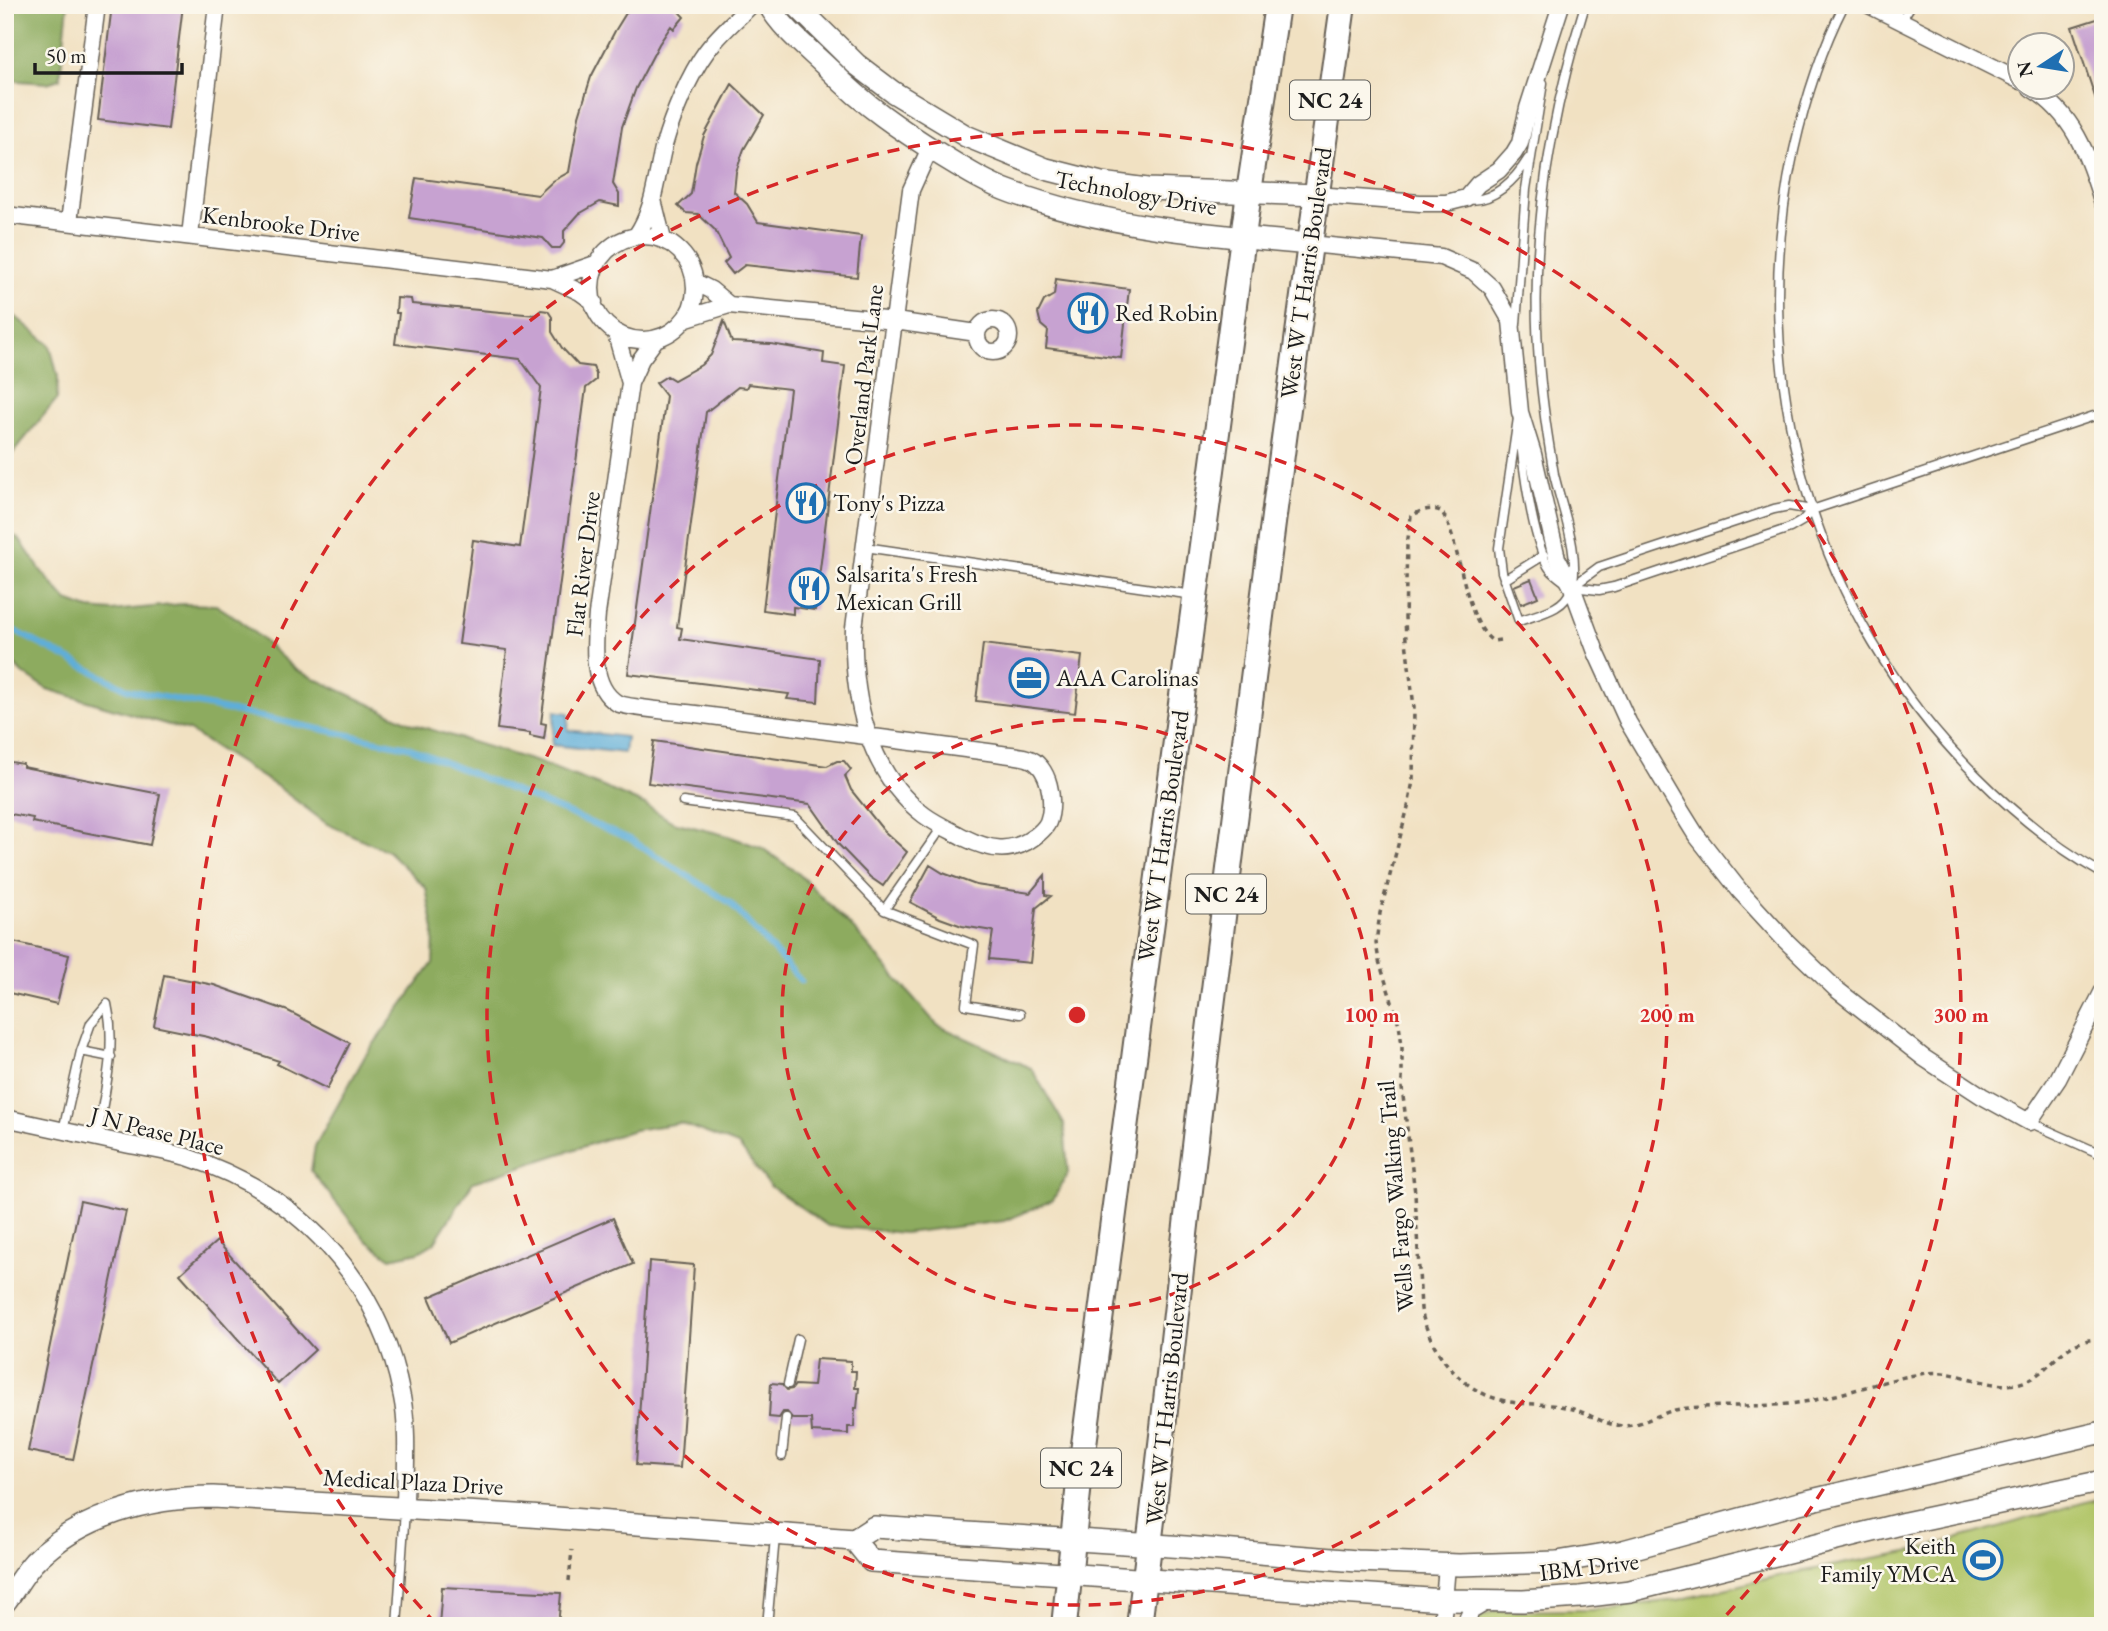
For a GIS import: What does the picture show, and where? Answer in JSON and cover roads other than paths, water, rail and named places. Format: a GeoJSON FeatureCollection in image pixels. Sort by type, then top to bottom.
{"type":"FeatureCollection","features":[{"type":"Feature","properties":{"kind":"main road","name":"West W T Harris Boulevard"},"geometry":{"type":"LineString","coordinates":[[1064,1626],[1073,1539],[1249,192],[1277,5]]}},
{"type":"Feature","properties":{"kind":"main road","name":"West W T Harris Boulevard"},"geometry":{"type":"LineString","coordinates":[[1139,1626],[1151,1545],[1220,937],[1343,5]]}},
{"type":"Feature","properties":{"kind":"street"},"geometry":{"type":"LineString","coordinates":[[69,222],[97,5]]}},
{"type":"Feature","properties":{"kind":"street"},"geometry":{"type":"LineString","coordinates":[[190,236],[217,5]]}},
{"type":"Feature","properties":{"kind":"street"},"geometry":{"type":"LineString","coordinates":[[636,236],[653,200],[664,145],[678,105],[705,52],[751,5]]}},
{"type":"Feature","properties":{"kind":"street","name":"Technology Drive"},"geometry":{"type":"LineString","coordinates":[[769,5],[854,94],[889,122],[992,184],[1045,204],[1112,220],[1243,238],[1310,244]]}},
{"type":"Feature","properties":{"kind":"street","name":"Technology Drive"},"geometry":{"type":"LineString","coordinates":[[796,5],[856,64],[893,92],[949,127],[991,148],[1046,169],[1121,187],[1317,195]]}},
{"type":"Feature","properties":{"kind":"street"},"geometry":{"type":"LineString","coordinates":[[1317,195],[1420,203],[1466,198],[1478,184],[1499,170],[1514,153],[1524,129],[1528,108],[1561,5]]}},
{"type":"Feature","properties":{"kind":"street"},"geometry":{"type":"LineString","coordinates":[[1869,5],[2007,75]]}},
{"type":"Feature","properties":{"kind":"street"},"geometry":{"type":"LineString","coordinates":[[2049,102],[2058,109],[2078,135],[2103,203]]}},
{"type":"Feature","properties":{"kind":"street","name":"Overland Park Lane"},"geometry":{"type":"LineString","coordinates":[[867,736],[853,656],[854,628],[911,190],[930,148]]}},
{"type":"Feature","properties":{"kind":"street"},"geometry":{"type":"LineString","coordinates":[[653,200],[663,240]]}},
{"type":"Feature","properties":{"kind":"street","name":"Kenbrooke Drive"},"geometry":{"type":"LineString","coordinates":[[5,215],[552,279],[594,302]]}},
{"type":"Feature","properties":{"kind":"street"},"geometry":{"type":"LineString","coordinates":[[594,302],[591,284],[598,262],[616,243],[636,236],[663,240],[683,254],[692,269],[695,296],[687,318]]}},
{"type":"Feature","properties":{"kind":"street"},"geometry":{"type":"LineString","coordinates":[[1310,244],[1432,255],[1463,265],[1482,278],[1500,299],[1511,321],[1520,412],[1557,558],[1572,587],[1596,652],[1643,748],[1696,835],[1740,891],[1811,966],[1865,1014],[1952,1078],[2029,1122],[2058,1079],[2103,991]]}},
{"type":"Feature","properties":{"kind":"street","name":"Kenbrooke Drive"},"geometry":{"type":"LineString","coordinates":[[552,279],[598,262]]}},
{"type":"Feature","properties":{"kind":"street"},"geometry":{"type":"LineString","coordinates":[[695,282],[711,290],[729,305]]}},
{"type":"Feature","properties":{"kind":"street","name":"Flat River Drive"},"geometry":{"type":"LineString","coordinates":[[594,302],[597,313],[616,334],[630,383]]}},
{"type":"Feature","properties":{"kind":"street"},"geometry":{"type":"LineString","coordinates":[[687,318],[729,305],[895,321],[977,333]]}},
{"type":"Feature","properties":{"kind":"street","name":"Flat River Drive"},"geometry":{"type":"LineString","coordinates":[[687,318],[674,331],[655,340],[641,359],[630,383],[597,614],[594,649],[598,676],[608,694],[618,704],[867,736],[1028,758],[1042,767],[1048,782],[1051,803],[1048,823],[1037,836],[1023,845],[1004,850],[982,846],[925,816],[908,801],[893,783],[867,736]]}},
{"type":"Feature","properties":{"kind":"street"},"geometry":{"type":"LineString","coordinates":[[616,334],[635,340],[655,340]]}},
{"type":"Feature","properties":{"kind":"street","name":"J N Pease Place"},"geometry":{"type":"LineString","coordinates":[[5,1118],[185,1157],[232,1174],[279,1204],[323,1239],[347,1268],[378,1317],[392,1356],[403,1400],[405,1509]]}},
{"type":"Feature","properties":{"kind":"street","name":"IBM Drive"},"geometry":{"type":"LineString","coordinates":[[1073,1539],[1357,1561],[1447,1565],[1557,1562],[1623,1551],[1799,1503],[2103,1432]]}},
{"type":"Feature","properties":{"kind":"street","name":"IBM Drive"},"geometry":{"type":"LineString","coordinates":[[1070,1576],[1444,1600],[1580,1597],[1630,1591],[1905,1524],[2103,1481]]}},
{"type":"Feature","properties":{"kind":"street","name":"Medical Plaza Drive"},"geometry":{"type":"LineString","coordinates":[[5,1602],[33,1563],[57,1544],[99,1519],[141,1504],[178,1498],[213,1497],[854,1540],[874,1527],[1073,1539]]}},
{"type":"Feature","properties":{"kind":"street"},"geometry":{"type":"LineString","coordinates":[[854,1540],[871,1561],[1070,1576]]}},
{"type":"Feature","properties":{"kind":"street"},"geometry":{"type":"LineString","coordinates":[[1442,1626],[1447,1565]]}},
{"type":"Feature","properties":{"kind":"street"},"geometry":{"type":"LineString","coordinates":[[1464,1626],[1471,1611],[1489,1601]]}},
{"type":"Feature","properties":{"kind":"lane"},"geometry":{"type":"LineString","coordinates":[[1520,412],[1514,435],[1499,548],[1504,580],[1519,621],[1558,606],[1568,596],[1572,587],[1573,553],[1554,474],[1539,371],[1536,283],[1543,185],[1549,148],[1568,62],[1585,5]]}},
{"type":"Feature","properties":{"kind":"lane"},"geometry":{"type":"LineString","coordinates":[[1844,5],[1815,76],[1797,135],[1784,199],[1778,256],[1777,316],[1783,391],[1795,454],[1826,550],[1855,612],[1891,673],[1947,746],[2001,800],[2049,839],[2103,874]]}},
{"type":"Feature","properties":{"kind":"lane"},"geometry":{"type":"LineString","coordinates":[[1901,21],[1911,5]]}},
{"type":"Feature","properties":{"kind":"lane"},"geometry":{"type":"LineString","coordinates":[[1514,345],[1522,222],[1541,98],[1543,66]]}},
{"type":"Feature","properties":{"kind":"lane"},"geometry":{"type":"LineString","coordinates":[[1466,198],[1480,200],[1491,196],[1521,170],[1532,153]]}},
{"type":"Feature","properties":{"kind":"lane"},"geometry":{"type":"LineString","coordinates":[[1520,412],[1525,476],[1544,555],[1551,570],[1572,587],[1599,590],[1637,579],[1790,528],[1802,522],[1812,510]]}},
{"type":"Feature","properties":{"kind":"lane"},"geometry":{"type":"LineString","coordinates":[[1572,587],[1599,567],[1783,506],[1812,510],[2103,413]]}},
{"type":"Feature","properties":{"kind":"lane"},"geometry":{"type":"LineString","coordinates":[[865,547],[1196,596]]}},
{"type":"Feature","properties":{"kind":"lane"},"geometry":{"type":"LineString","coordinates":[[1504,580],[1544,555]]}},
{"type":"Feature","properties":{"kind":"lane"},"geometry":{"type":"LineString","coordinates":[[683,802],[795,817],[884,910],[974,944],[966,1005],[1020,1014]]}},
{"type":"Feature","properties":{"kind":"lane"},"geometry":{"type":"LineString","coordinates":[[884,910],[943,826]]}},
{"type":"Feature","properties":{"kind":"lane"},"geometry":{"type":"LineString","coordinates":[[63,1131],[81,1051],[91,1023],[107,1004],[113,1028],[111,1057],[97,1138]]}},
{"type":"Feature","properties":{"kind":"lane"},"geometry":{"type":"LineString","coordinates":[[81,1051],[111,1057]]}},
{"type":"Feature","properties":{"kind":"lane"},"geometry":{"type":"LineString","coordinates":[[2029,1122],[2103,1155]]}},
{"type":"Feature","properties":{"kind":"lane"},"geometry":{"type":"LineString","coordinates":[[788,1384],[798,1339]]}},
{"type":"Feature","properties":{"kind":"lane"},"geometry":{"type":"LineString","coordinates":[[782,1456],[786,1418]]}},
{"type":"Feature","properties":{"kind":"lane"},"geometry":{"type":"LineString","coordinates":[[397,1626],[405,1509]]}},
{"type":"Feature","properties":{"kind":"lane"},"geometry":{"type":"LineString","coordinates":[[767,1626],[775,1534]]}},
{"type":"Feature","properties":{"kind":"water"},"geometry":{"type":"Polygon","coordinates":[[[555,711],[569,713],[568,730],[626,737],[624,753],[552,745],[555,711]]]}},
{"type":"Feature","properties":{"kind":"waterway"},"geometry":{"type":"LineString","coordinates":[[5,626],[129,690],[408,747],[630,839],[730,903],[801,981]]}},
{"type":"Feature","properties":{"kind":"place","name":"Red Robin"},"geometry":{"type":"Point","coordinates":[1088,313]}},
{"type":"Feature","properties":{"kind":"place","name":"Tony's Pizza"},"geometry":{"type":"Point","coordinates":[806,503]}},
{"type":"Feature","properties":{"kind":"place","name":"Salsarita's Fresh Mexican Grill"},"geometry":{"type":"Point","coordinates":[809,588]}},
{"type":"Feature","properties":{"kind":"place","name":"AAA Carolinas"},"geometry":{"type":"Point","coordinates":[1029,678]}},
{"type":"Feature","properties":{"kind":"place","name":"Keith Family YMCA"},"geometry":{"type":"Point","coordinates":[1983,1560]}}]}
